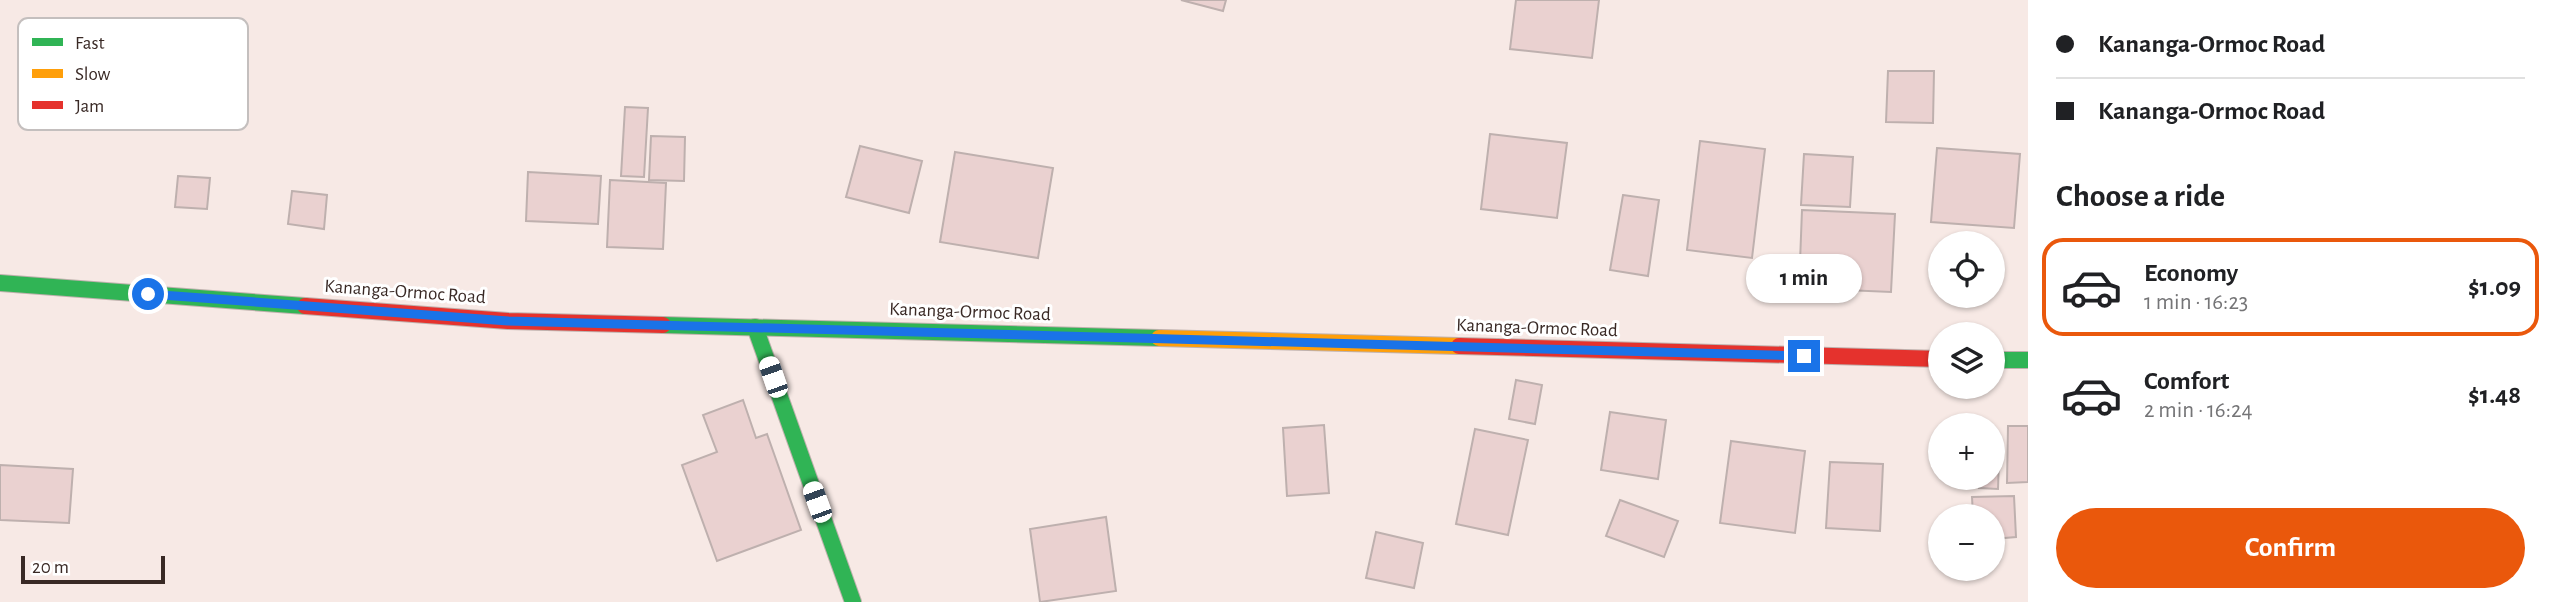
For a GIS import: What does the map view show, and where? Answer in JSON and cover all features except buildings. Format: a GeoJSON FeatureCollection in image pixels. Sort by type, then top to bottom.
{"type":"FeatureCollection","features":[{"type":"Feature","properties":{"kind":"main road","name":"Kananga-Ormoc Road"},"geometry":{"type":"LineString","coordinates":[[0,283],[508,321],[1928,359]]}},
{"type":"Feature","properties":{"kind":"main road"},"geometry":{"type":"LineString","coordinates":[[755,327],[853,602]]}},
{"type":"Feature","properties":{"kind":"main road"},"geometry":{"type":"LineString","coordinates":[[2005,360],[2028,360]]}},
{"type":"Feature","properties":{"kind":"traffic: fast"},"geometry":{"type":"LineString","coordinates":[[0,283],[305,306]]}},
{"type":"Feature","properties":{"kind":"traffic: fast"},"geometry":{"type":"LineString","coordinates":[[663,325],[1159,338]]}},
{"type":"Feature","properties":{"kind":"traffic: fast"},"geometry":{"type":"LineString","coordinates":[[755,327],[853,602]]}},
{"type":"Feature","properties":{"kind":"traffic: fast"},"geometry":{"type":"LineString","coordinates":[[2005,360],[2028,360]]}},
{"type":"Feature","properties":{"kind":"traffic: slow"},"geometry":{"type":"LineString","coordinates":[[1159,338],[1459,346]]}},
{"type":"Feature","properties":{"kind":"traffic: jam"},"geometry":{"type":"LineString","coordinates":[[305,306],[508,321],[663,325]]}},
{"type":"Feature","properties":{"kind":"traffic: jam"},"geometry":{"type":"LineString","coordinates":[[1459,346],[1928,359]]}},
{"type":"Feature","properties":{"kind":"route"},"geometry":{"type":"LineString","coordinates":[[148,294],[508,321],[1804,356]]}}]}
